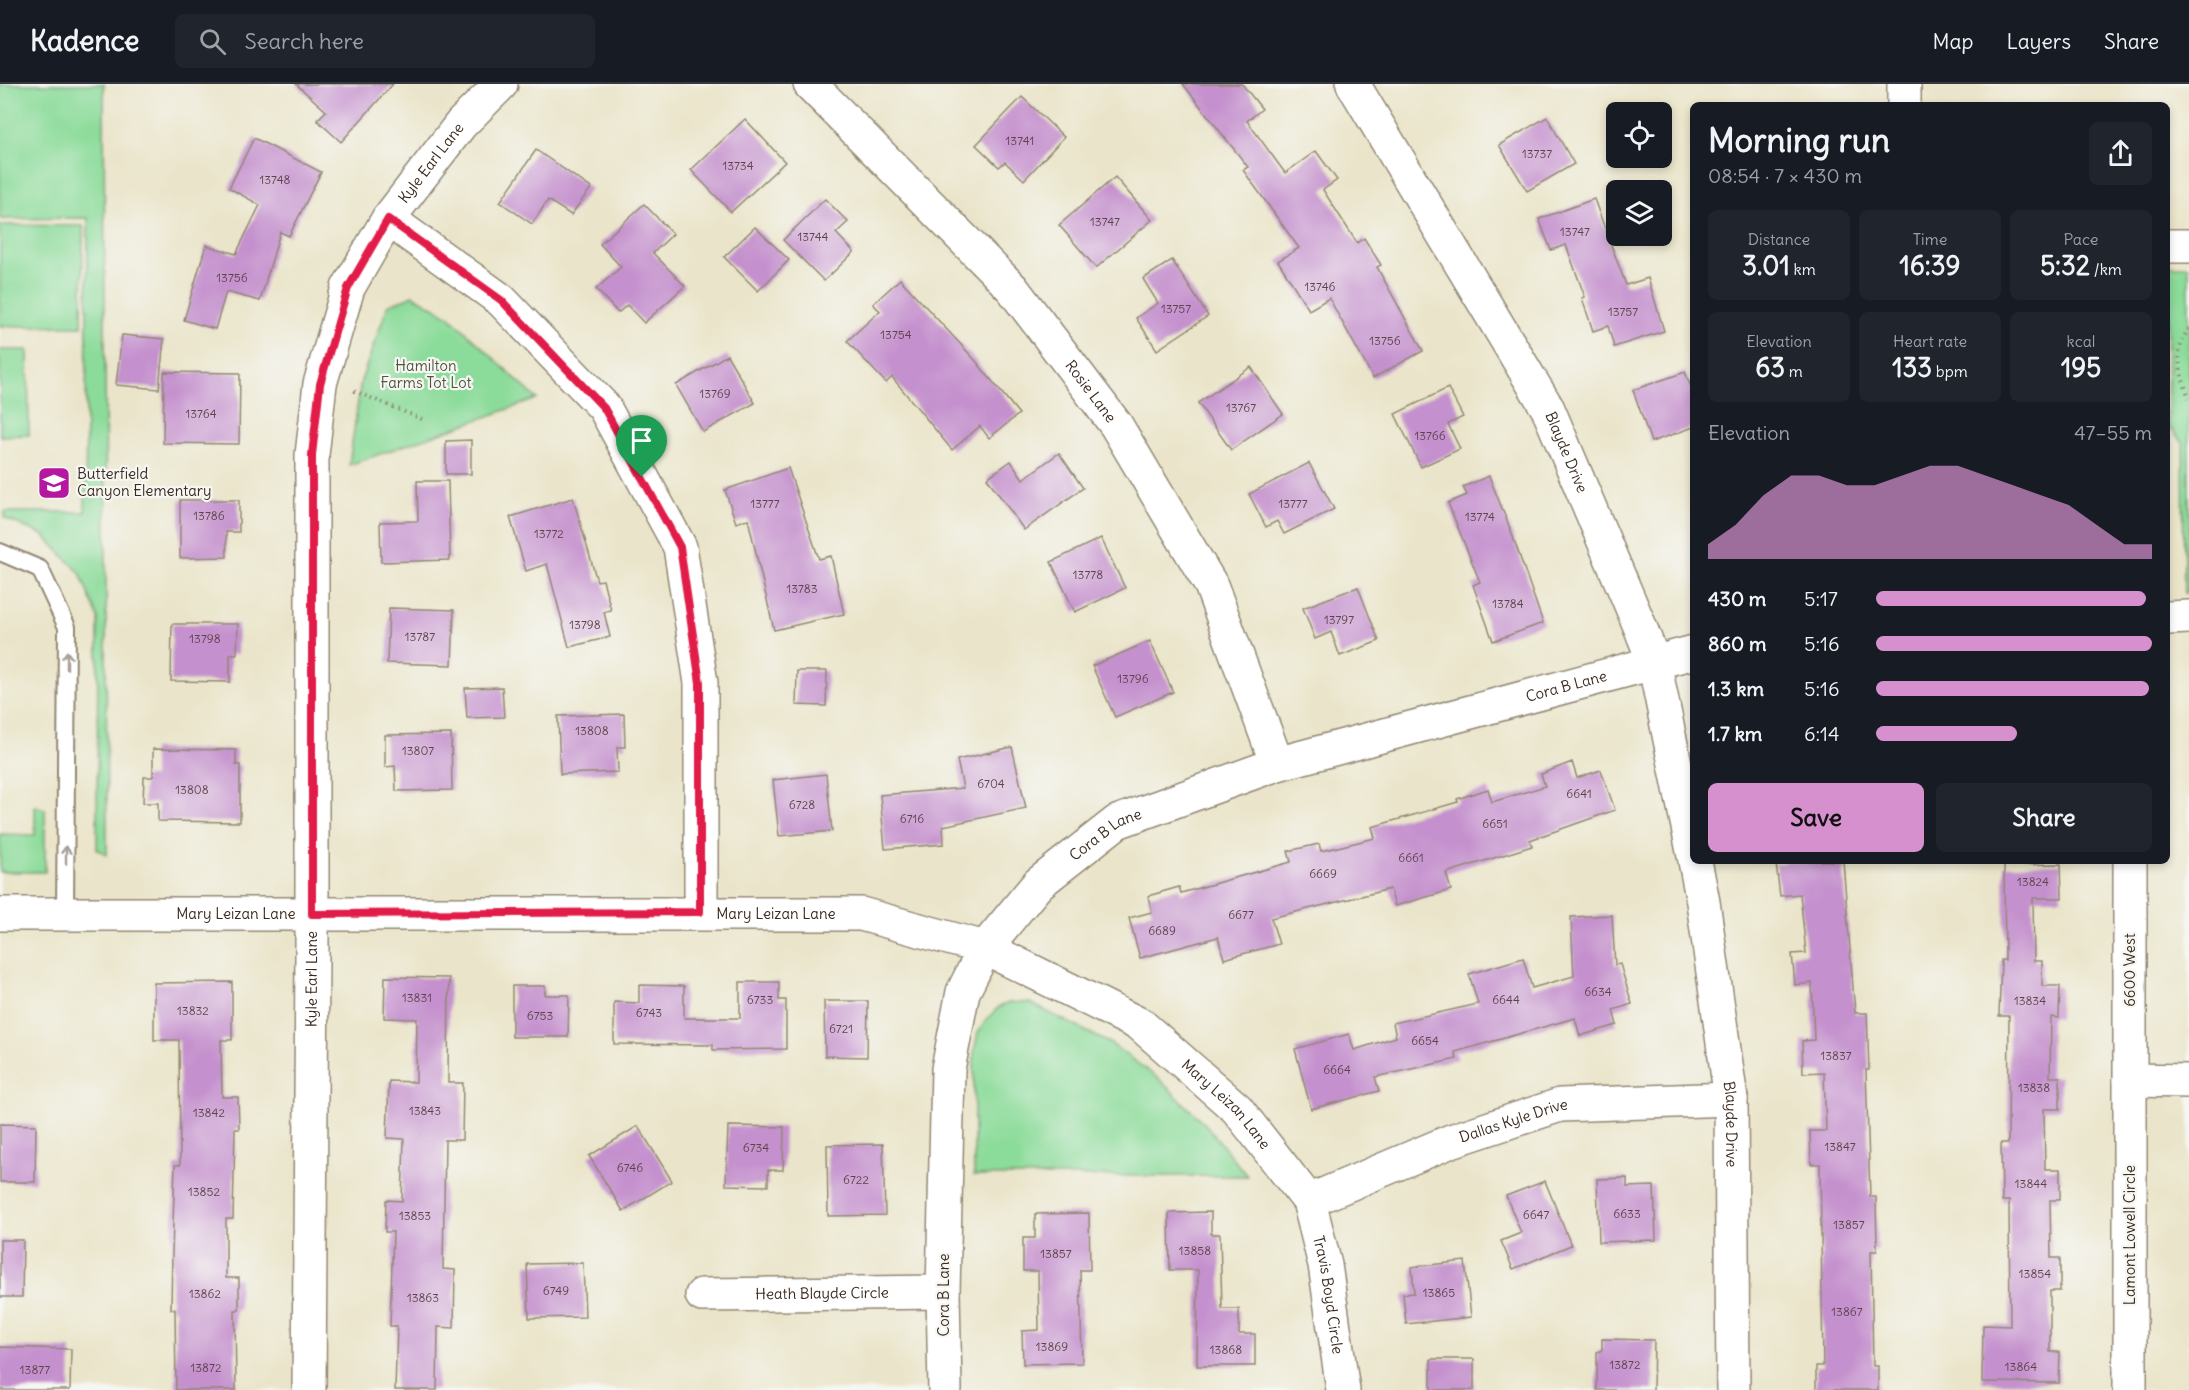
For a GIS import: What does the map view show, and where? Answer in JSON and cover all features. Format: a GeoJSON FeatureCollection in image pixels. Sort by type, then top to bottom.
{"type":"FeatureCollection","features":[{"type":"Feature","properties":{"kind":"street","name":"Kyle Earl Lane"},"geometry":{"type":"LineString","coordinates":[[309,1390],[312,455],[318,396],[348,288],[388,219],[461,124],[501,84]]}},
{"type":"Feature","properties":{"kind":"street","name":"Rosie Lane"},"geometry":{"type":"LineString","coordinates":[[810,84],[1012,288],[1116,425],[1211,585],[1277,764]]}},
{"type":"Feature","properties":{"kind":"street","name":"Blayde Drive"},"geometry":{"type":"LineString","coordinates":[[1353,84],[1548,410],[1654,662],[1690,837]]}},
{"type":"Feature","properties":{"kind":"street"},"geometry":{"type":"LineString","coordinates":[[1904,84],[1904,102]]}},
{"type":"Feature","properties":{"kind":"street"},"geometry":{"type":"LineString","coordinates":[[388,219],[501,300],[604,408],[680,547],[700,683],[700,912]]}},
{"type":"Feature","properties":{"kind":"street"},"geometry":{"type":"LineString","coordinates":[[2170,246],[2189,246]]}},
{"type":"Feature","properties":{"kind":"street"},"geometry":{"type":"LineString","coordinates":[[2170,618],[2189,617]]}},
{"type":"Feature","properties":{"kind":"street","name":"Cora B Lane"},"geometry":{"type":"LineString","coordinates":[[945,1390],[944,1292],[948,1069],[963,992],[985,948],[1038,884],[1117,822],[1277,764],[1690,653]]}},
{"type":"Feature","properties":{"kind":"street","name":"Blayde Drive"},"geometry":{"type":"LineString","coordinates":[[1696,864],[1731,1099],[1733,1390]]}},
{"type":"Feature","properties":{"kind":"street","name":"6600 West"},"geometry":{"type":"LineString","coordinates":[[2130,864],[2130,1080]]}},
{"type":"Feature","properties":{"kind":"street","name":"Mary Leizan Lane"},"geometry":{"type":"LineString","coordinates":[[0,914],[700,912],[861,914],[985,948],[1141,1025],[1237,1109],[1309,1201]]}},
{"type":"Feature","properties":{"kind":"street"},"geometry":{"type":"LineString","coordinates":[[2130,1080],[2189,1081]]}},
{"type":"Feature","properties":{"kind":"street","name":"Lamont Lowell Circle"},"geometry":{"type":"LineString","coordinates":[[2130,1080],[2130,1390]]}},
{"type":"Feature","properties":{"kind":"street","name":"Dallas Kyle Drive"},"geometry":{"type":"LineString","coordinates":[[1309,1201],[1451,1141],[1560,1105],[1731,1099]]}},
{"type":"Feature","properties":{"kind":"street","name":"Travis Boyd Circle"},"geometry":{"type":"LineString","coordinates":[[1309,1201],[1325,1265],[1343,1390]]}},
{"type":"Feature","properties":{"kind":"street","name":"Heath Blayde Circle"},"geometry":{"type":"LineString","coordinates":[[702,1295],[944,1292]]}},
{"type":"Feature","properties":{"kind":"lane"},"geometry":{"type":"LineString","coordinates":[[0,552],[40,569],[67,627],[65,914]]}},
{"type":"Feature","properties":{"kind":"path"},"geometry":{"type":"LineString","coordinates":[[2189,329],[2183,337],[2179,369],[2189,398]]}},
{"type":"Feature","properties":{"kind":"path"},"geometry":{"type":"LineString","coordinates":[[354,391],[424,420]]}},
{"type":"Feature","properties":{"kind":"green space"},"geometry":{"type":"Polygon","coordinates":[[[0,84],[104,84],[107,855],[97,849],[98,618],[80,573],[43,535],[4,518],[5,512],[85,512],[88,218],[0,219],[0,84]]]}},
{"type":"Feature","properties":{"kind":"green space"},"geometry":{"type":"Polygon","coordinates":[[[0,225],[83,226],[82,326],[0,326],[0,225]]]}},
{"type":"Feature","properties":{"kind":"green space"},"geometry":{"type":"Polygon","coordinates":[[[2170,266],[2189,266],[2189,593],[2184,593],[2183,443],[2170,427],[2170,266]]]}},
{"type":"Feature","properties":{"kind":"green space","name":"Hamilton Farms Tot Lot"},"geometry":{"type":"Polygon","coordinates":[[[413,295],[449,316],[537,399],[349,465],[361,381],[388,305],[413,295]]]}},
{"type":"Feature","properties":{"kind":"green space"},"geometry":{"type":"Polygon","coordinates":[[[0,350],[28,350],[29,435],[0,436],[0,350]]]}},
{"type":"Feature","properties":{"kind":"green space"},"geometry":{"type":"Polygon","coordinates":[[[35,806],[45,809],[45,872],[0,872],[0,834],[35,835],[35,806]]]}},
{"type":"Feature","properties":{"kind":"green space"},"geometry":{"type":"Polygon","coordinates":[[[1011,1002],[1030,1003],[1111,1044],[1159,1079],[1207,1126],[1247,1176],[974,1176],[974,1053],[978,1032],[999,1007],[1011,1002]]]}},
{"type":"Feature","properties":{"kind":"building"},"geometry":{"type":"Polygon","coordinates":[[[296,84],[393,84],[341,142],[317,120],[326,111],[296,84]]]}},
{"type":"Feature","properties":{"kind":"building"},"geometry":{"type":"Polygon","coordinates":[[[1183,84],[1242,84],[1262,109],[1247,121],[1285,173],[1316,151],[1337,180],[1323,190],[1357,243],[1364,238],[1381,265],[1377,267],[1423,351],[1373,378],[1329,298],[1309,310],[1278,261],[1299,248],[1243,170],[1248,167],[1183,84]]]}},
{"type":"Feature","properties":{"kind":"building"},"geometry":{"type":"Polygon","coordinates":[[[1022,97],[1064,137],[1024,180],[1005,162],[999,167],[976,145],[1022,97]]]}},
{"type":"Feature","properties":{"kind":"building"},"geometry":{"type":"Polygon","coordinates":[[[1547,117],[1574,164],[1527,191],[1499,145],[1547,117]]]}},
{"type":"Feature","properties":{"kind":"building"},"geometry":{"type":"Polygon","coordinates":[[[745,119],[785,162],[731,212],[691,170],[745,119]]]}},
{"type":"Feature","properties":{"kind":"building"},"geometry":{"type":"Polygon","coordinates":[[[254,138],[321,172],[289,236],[280,232],[260,301],[226,292],[215,329],[184,320],[206,245],[236,254],[260,205],[229,188],[254,138]]]}},
{"type":"Feature","properties":{"kind":"building"},"geometry":{"type":"Polygon","coordinates":[[[536,150],[591,188],[571,215],[548,200],[532,224],[500,202],[536,150]]]}},
{"type":"Feature","properties":{"kind":"building"},"geometry":{"type":"Polygon","coordinates":[[[1115,177],[1152,220],[1096,268],[1059,225],[1115,177]]]}},
{"type":"Feature","properties":{"kind":"building"},"geometry":{"type":"Polygon","coordinates":[[[825,199],[848,222],[836,233],[854,252],[824,281],[783,240],[825,199]]]}},
{"type":"Feature","properties":{"kind":"building"},"geometry":{"type":"Polygon","coordinates":[[[1594,199],[1606,231],[1606,246],[1611,246],[1626,285],[1648,278],[1664,331],[1614,347],[1608,326],[1593,331],[1582,298],[1585,297],[1566,245],[1551,250],[1539,219],[1594,199]]]}},
{"type":"Feature","properties":{"kind":"building"},"geometry":{"type":"Polygon","coordinates":[[[644,204],[673,234],[653,253],[685,286],[644,323],[627,305],[618,313],[596,289],[621,267],[600,244],[644,204]]]}},
{"type":"Feature","properties":{"kind":"building"},"geometry":{"type":"Polygon","coordinates":[[[755,227],[789,260],[758,291],[724,257],[755,227]]]}},
{"type":"Feature","properties":{"kind":"building"},"geometry":{"type":"Polygon","coordinates":[[[1172,260],[1208,316],[1157,350],[1136,318],[1158,303],[1143,279],[1172,260]]]}},
{"type":"Feature","properties":{"kind":"building"},"geometry":{"type":"Polygon","coordinates":[[[900,279],[975,360],[1019,414],[989,438],[980,426],[952,450],[892,377],[886,383],[847,341],[880,311],[873,304],[900,279]]]}},
{"type":"Feature","properties":{"kind":"building"},"geometry":{"type":"Polygon","coordinates":[[[122,335],[164,339],[159,389],[116,385],[122,335]]]}},
{"type":"Feature","properties":{"kind":"building"},"geometry":{"type":"Polygon","coordinates":[[[727,355],[755,403],[703,432],[676,385],[727,355]]]}},
{"type":"Feature","properties":{"kind":"building"},"geometry":{"type":"Polygon","coordinates":[[[1251,367],[1283,414],[1231,450],[1198,403],[1251,367]]]}},
{"type":"Feature","properties":{"kind":"building"},"geometry":{"type":"Polygon","coordinates":[[[164,372],[240,373],[239,444],[163,443],[164,372]]]}},
{"type":"Feature","properties":{"kind":"building"},"geometry":{"type":"Polygon","coordinates":[[[1685,372],[1690,385],[1690,428],[1651,442],[1633,390],[1685,372]]]}},
{"type":"Feature","properties":{"kind":"building"},"geometry":{"type":"Polygon","coordinates":[[[1448,388],[1463,417],[1448,424],[1460,449],[1421,467],[1395,414],[1448,388]]]}},
{"type":"Feature","properties":{"kind":"building"},"geometry":{"type":"Polygon","coordinates":[[[471,440],[471,474],[446,474],[446,441],[471,440]]]}},
{"type":"Feature","properties":{"kind":"building"},"geometry":{"type":"Polygon","coordinates":[[[1059,453],[1083,488],[1024,530],[987,478],[1011,461],[1023,479],[1059,453]]]}},
{"type":"Feature","properties":{"kind":"building"},"geometry":{"type":"Polygon","coordinates":[[[1309,463],[1334,509],[1284,534],[1277,521],[1266,527],[1249,494],[1309,463]]]}},
{"type":"Feature","properties":{"kind":"building"},"geometry":{"type":"Polygon","coordinates":[[[788,468],[819,559],[831,556],[844,614],[774,630],[748,519],[736,523],[725,490],[788,468]]]}},
{"type":"Feature","properties":{"kind":"building"},"geometry":{"type":"Polygon","coordinates":[[[1489,476],[1543,623],[1493,641],[1473,585],[1480,582],[1448,503],[1467,495],[1463,487],[1489,476]]]}},
{"type":"Feature","properties":{"kind":"building"},"geometry":{"type":"Polygon","coordinates":[[[417,481],[448,481],[450,560],[381,562],[380,522],[418,521],[417,481]]]}},
{"type":"Feature","properties":{"kind":"building"},"geometry":{"type":"Polygon","coordinates":[[[573,498],[597,581],[603,580],[611,610],[604,612],[610,637],[569,647],[547,564],[526,571],[510,517],[573,498]]]}},
{"type":"Feature","properties":{"kind":"building"},"geometry":{"type":"Polygon","coordinates":[[[180,500],[239,500],[239,532],[226,532],[227,557],[180,558],[180,500]]]}},
{"type":"Feature","properties":{"kind":"building"},"geometry":{"type":"Polygon","coordinates":[[[1101,538],[1125,588],[1075,612],[1051,562],[1101,538]]]}},
{"type":"Feature","properties":{"kind":"building"},"geometry":{"type":"Polygon","coordinates":[[[1358,587],[1379,641],[1340,656],[1331,632],[1315,639],[1303,608],[1358,587]]]}},
{"type":"Feature","properties":{"kind":"building"},"geometry":{"type":"Polygon","coordinates":[[[389,608],[454,610],[452,665],[387,663],[389,608]]]}},
{"type":"Feature","properties":{"kind":"building"},"geometry":{"type":"Polygon","coordinates":[[[172,624],[238,624],[237,654],[230,654],[230,682],[171,681],[172,624]]]}},
{"type":"Feature","properties":{"kind":"building"},"geometry":{"type":"Polygon","coordinates":[[[1150,641],[1173,692],[1115,717],[1092,666],[1150,641]]]}},
{"type":"Feature","properties":{"kind":"building"},"geometry":{"type":"Polygon","coordinates":[[[797,671],[827,671],[826,706],[796,705],[797,671]]]}},
{"type":"Feature","properties":{"kind":"building"},"geometry":{"type":"Polygon","coordinates":[[[502,687],[504,717],[467,718],[465,688],[502,687]]]}},
{"type":"Feature","properties":{"kind":"building"},"geometry":{"type":"Polygon","coordinates":[[[624,714],[625,747],[617,747],[618,772],[560,774],[558,716],[624,714]]]}},
{"type":"Feature","properties":{"kind":"building"},"geometry":{"type":"Polygon","coordinates":[[[451,734],[452,790],[396,791],[395,766],[385,767],[385,735],[451,734]]]}},
{"type":"Feature","properties":{"kind":"building"},"geometry":{"type":"Polygon","coordinates":[[[1012,747],[1026,808],[943,826],[944,844],[885,849],[880,795],[963,788],[957,760],[1012,747]]]}},
{"type":"Feature","properties":{"kind":"building"},"geometry":{"type":"Polygon","coordinates":[[[153,749],[236,750],[236,765],[240,765],[240,822],[158,821],[158,803],[143,803],[144,777],[153,777],[153,749]]]}},
{"type":"Feature","properties":{"kind":"building"},"geometry":{"type":"Polygon","coordinates":[[[1572,762],[1577,778],[1601,770],[1615,810],[1530,840],[1532,846],[1446,873],[1451,890],[1395,906],[1390,889],[1271,918],[1279,944],[1224,959],[1218,937],[1140,958],[1129,918],[1152,912],[1148,896],[1179,887],[1181,893],[1291,862],[1288,851],[1319,844],[1321,851],[1375,838],[1372,827],[1458,802],[1457,799],[1488,789],[1492,802],[1545,786],[1541,774],[1572,762]]]}},
{"type":"Feature","properties":{"kind":"building"},"geometry":{"type":"Polygon","coordinates":[[[826,774],[832,831],[779,836],[773,780],[826,774]]]}},
{"type":"Feature","properties":{"kind":"building"},"geometry":{"type":"Polygon","coordinates":[[[1776,864],[1843,864],[1855,1013],[1867,1013],[1869,1070],[1866,1070],[1870,1197],[1876,1197],[1877,1251],[1871,1251],[1873,1366],[1878,1366],[1878,1390],[1816,1390],[1816,1366],[1823,1366],[1820,1164],[1811,1164],[1810,1131],[1826,1131],[1824,1072],[1803,1073],[1802,1041],[1814,1040],[1812,983],[1795,985],[1792,954],[1806,953],[1800,894],[1780,896],[1776,864]]]}},
{"type":"Feature","properties":{"kind":"building"},"geometry":{"type":"Polygon","coordinates":[[[2061,864],[2062,898],[2033,898],[2034,961],[2042,961],[2042,986],[2060,986],[2059,1018],[2051,1017],[2050,1077],[2060,1077],[2060,1109],[2044,1109],[2045,1169],[2060,1169],[2060,1200],[2050,1200],[2051,1258],[2060,1258],[2060,1291],[2050,1291],[2050,1352],[2060,1352],[2059,1383],[1982,1382],[1983,1325],[2010,1326],[2009,1201],[2002,1201],[2001,1143],[2008,1143],[2009,1016],[1999,1016],[2001,960],[2005,960],[2004,865],[2061,864]]]}},
{"type":"Feature","properties":{"kind":"building"},"geometry":{"type":"Polygon","coordinates":[[[1612,915],[1615,965],[1620,964],[1632,1004],[1613,1010],[1617,1025],[1580,1036],[1575,1018],[1455,1052],[1457,1059],[1375,1077],[1379,1091],[1311,1109],[1295,1049],[1349,1034],[1354,1050],[1396,1037],[1393,1023],[1478,1004],[1469,974],[1523,958],[1532,988],[1574,976],[1571,917],[1612,915]]]}},
{"type":"Feature","properties":{"kind":"building"},"geometry":{"type":"Polygon","coordinates":[[[385,977],[449,978],[448,1083],[463,1083],[462,1140],[445,1140],[443,1269],[455,1270],[454,1328],[438,1327],[437,1390],[395,1390],[397,1326],[390,1326],[393,1232],[385,1232],[386,1200],[402,1201],[404,1139],[387,1138],[389,1081],[416,1082],[417,1019],[384,1018],[385,977]]]}},
{"type":"Feature","properties":{"kind":"building"},"geometry":{"type":"Polygon","coordinates":[[[232,982],[232,1040],[221,1040],[222,1097],[238,1097],[239,1129],[235,1129],[233,1219],[226,1219],[226,1278],[239,1278],[239,1310],[235,1310],[236,1390],[176,1390],[175,1309],[171,1309],[175,1165],[180,1165],[179,1040],[154,1040],[154,983],[232,982]]]}},
{"type":"Feature","properties":{"kind":"building"},"geometry":{"type":"Polygon","coordinates":[[[740,982],[779,982],[779,1000],[786,1000],[786,1049],[713,1050],[713,1045],[614,1044],[614,1002],[639,1003],[639,985],[684,986],[684,1018],[740,1018],[740,982]]]}},
{"type":"Feature","properties":{"kind":"building"},"geometry":{"type":"Polygon","coordinates":[[[512,986],[545,986],[545,995],[569,995],[568,1037],[512,1037],[512,986]]]}},
{"type":"Feature","properties":{"kind":"building"},"geometry":{"type":"Polygon","coordinates":[[[824,1001],[868,1001],[867,1057],[825,1056],[824,1001]]]}},
{"type":"Feature","properties":{"kind":"building"},"geometry":{"type":"Polygon","coordinates":[[[0,1124],[36,1125],[35,1182],[0,1182],[0,1124]]]}},
{"type":"Feature","properties":{"kind":"building"},"geometry":{"type":"Polygon","coordinates":[[[638,1126],[672,1181],[623,1211],[589,1156],[638,1126]]]}},
{"type":"Feature","properties":{"kind":"building"},"geometry":{"type":"Polygon","coordinates":[[[728,1126],[784,1127],[783,1170],[768,1170],[768,1186],[726,1185],[728,1126]]]}},
{"type":"Feature","properties":{"kind":"building"},"geometry":{"type":"Polygon","coordinates":[[[883,1144],[885,1215],[828,1216],[827,1145],[883,1144]]]}},
{"type":"Feature","properties":{"kind":"building"},"geometry":{"type":"Polygon","coordinates":[[[1627,1178],[1627,1187],[1654,1186],[1656,1240],[1599,1242],[1597,1179],[1627,1178]]]}},
{"type":"Feature","properties":{"kind":"building"},"geometry":{"type":"Polygon","coordinates":[[[1545,1181],[1571,1245],[1513,1269],[1501,1241],[1521,1233],[1506,1196],[1545,1181]]]}},
{"type":"Feature","properties":{"kind":"building"},"geometry":{"type":"Polygon","coordinates":[[[1211,1212],[1211,1234],[1220,1234],[1222,1309],[1239,1309],[1239,1334],[1255,1334],[1255,1366],[1197,1366],[1198,1270],[1170,1270],[1169,1213],[1211,1212]]]}},
{"type":"Feature","properties":{"kind":"building"},"geometry":{"type":"Polygon","coordinates":[[[1089,1213],[1090,1270],[1080,1270],[1082,1363],[1023,1364],[1022,1331],[1039,1330],[1038,1271],[1023,1271],[1023,1238],[1035,1238],[1035,1214],[1089,1213]]]}},
{"type":"Feature","properties":{"kind":"building"},"geometry":{"type":"Polygon","coordinates":[[[0,1240],[23,1240],[22,1297],[0,1297],[0,1240]]]}},
{"type":"Feature","properties":{"kind":"building"},"geometry":{"type":"Polygon","coordinates":[[[1465,1261],[1471,1317],[1406,1324],[1403,1294],[1414,1293],[1412,1267],[1465,1261]]]}},
{"type":"Feature","properties":{"kind":"building"},"geometry":{"type":"Polygon","coordinates":[[[583,1263],[585,1317],[529,1318],[527,1264],[583,1263]]]}},
{"type":"Feature","properties":{"kind":"building"},"geometry":{"type":"Polygon","coordinates":[[[1602,1339],[1654,1340],[1653,1390],[1597,1390],[1597,1352],[1602,1350],[1602,1339]]]}},
{"type":"Feature","properties":{"kind":"building"},"geometry":{"type":"Polygon","coordinates":[[[0,1347],[71,1349],[70,1390],[0,1390],[0,1347]]]}},
{"type":"Feature","properties":{"kind":"building"},"geometry":{"type":"Polygon","coordinates":[[[1431,1359],[1474,1359],[1474,1390],[1431,1390],[1431,1359]]]}},
{"type":"Feature","properties":{"kind":"place","name":"Butterfield Canyon Elementary"},"geometry":{"type":"Point","coordinates":[54,483]}},
{"type":"Feature","properties":{"kind":"route"},"geometry":{"type":"LineString","coordinates":[[388,219],[501,300],[604,408],[642,477],[680,547],[700,683],[700,912],[312,914],[312,455],[320,384],[348,288],[388,219]]}}]}
